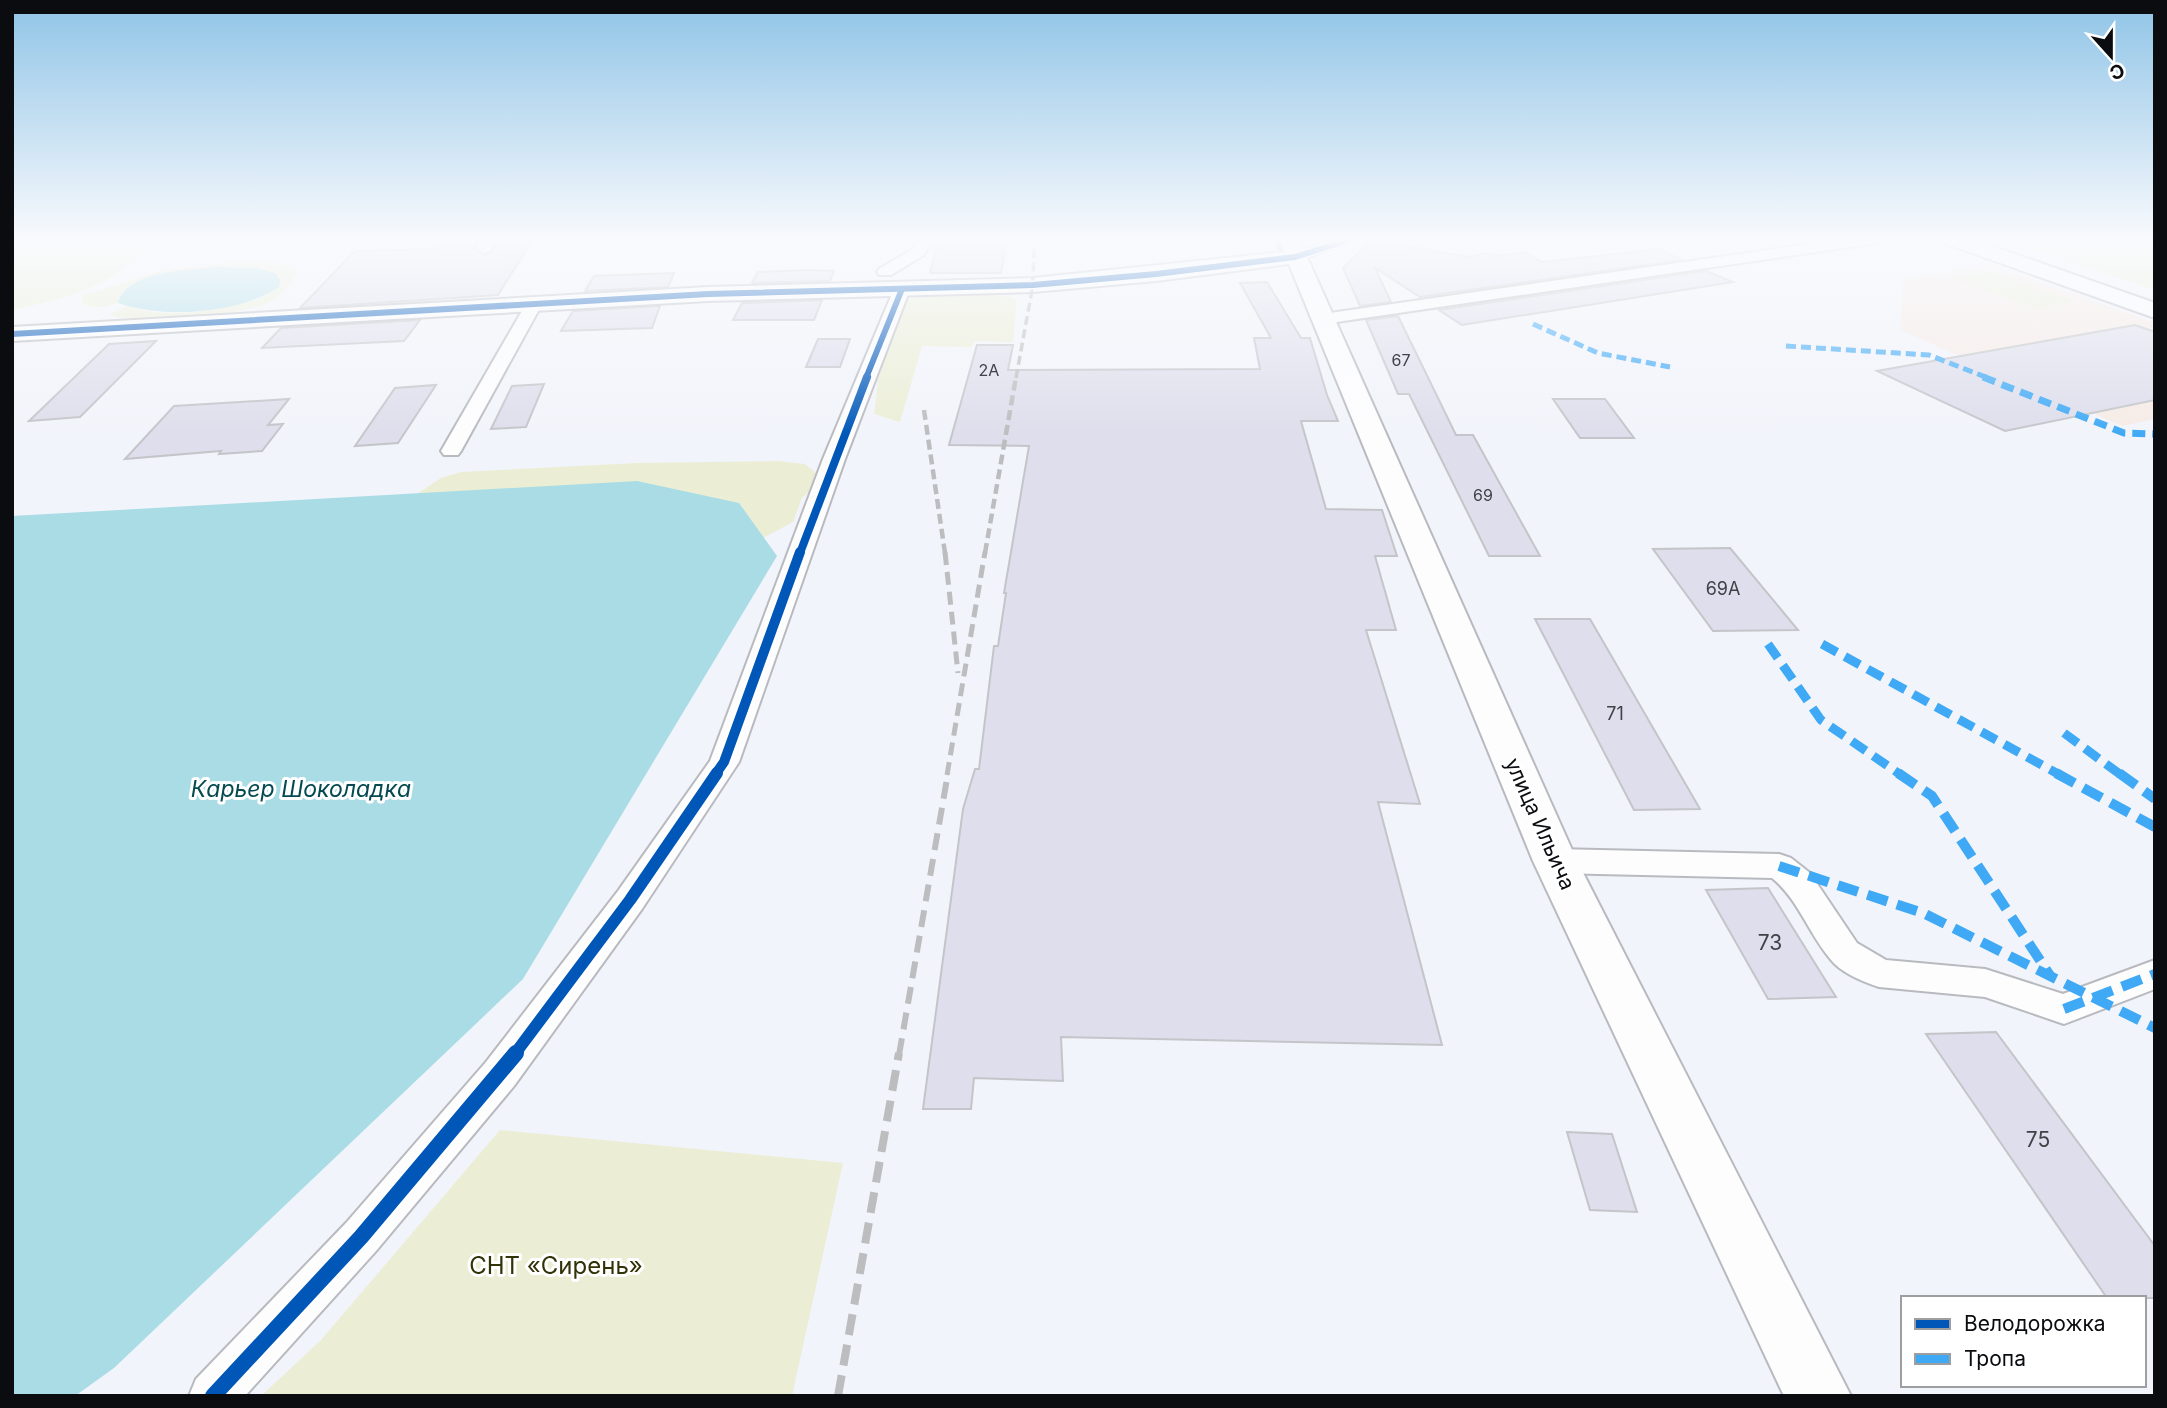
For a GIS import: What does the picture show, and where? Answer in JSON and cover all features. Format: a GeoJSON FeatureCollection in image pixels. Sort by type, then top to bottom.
{"type":"FeatureCollection","features":[{"type":"Feature","properties":{"kind":"street"},"geometry":{"type":"LineString","coordinates":[[12,334],[522,305]]}},
{"type":"Feature","properties":{"kind":"street"},"geometry":{"type":"LineString","coordinates":[[451,451],[534,305]]}},
{"type":"Feature","properties":{"kind":"street"},"geometry":{"type":"LineString","coordinates":[[213,1396],[361,1237],[500,1074],[630,900],[724,762],[834,458],[882,305]]}},
{"type":"Feature","properties":{"kind":"street","name":"улица Ильича"},"geometry":{"type":"LineString","coordinates":[[1317,305],[1555,861],[1818,1396]]}},
{"type":"Feature","properties":{"kind":"street"},"geometry":{"type":"LineString","coordinates":[[1323,319],[1422,305]]}},
{"type":"Feature","properties":{"kind":"street"},"geometry":{"type":"LineString","coordinates":[[2137,305],[2155,311]]}},
{"type":"Feature","properties":{"kind":"street"},"geometry":{"type":"LineString","coordinates":[[1555,861],[1779,866],[1798,881],[1845,953],[1879,973],[1985,983],[2064,1009],[2155,974]]}},
{"type":"Feature","properties":{"kind":"shaded area"},"geometry":{"type":"Polygon","coordinates":[[[1902,305],[2104,305],[2155,323],[2155,419],[2122,426],[1900,330],[1902,305]]]}},
{"type":"Feature","properties":{"kind":"green space"},"geometry":{"type":"Polygon","coordinates":[[[12,305],[34,305],[12,310],[12,305]]]}},
{"type":"Feature","properties":{"kind":"green space"},"geometry":{"type":"Polygon","coordinates":[[[87,305],[112,305],[103,307],[87,305]]]}},
{"type":"Feature","properties":{"kind":"green space"},"geometry":{"type":"Polygon","coordinates":[[[263,305],[218,314],[167,319],[110,315],[127,306],[176,313],[263,305]]]}},
{"type":"Feature","properties":{"kind":"green space"},"geometry":{"type":"Polygon","coordinates":[[[902,305],[1017,305],[1013,342],[975,341],[971,347],[922,346],[900,422],[874,414],[878,380],[902,305]]]}},
{"type":"Feature","properties":{"kind":"green space"},"geometry":{"type":"Polygon","coordinates":[[[2026,305],[2058,305],[2038,309],[2026,305]]]}},
{"type":"Feature","properties":{"kind":"green space"},"geometry":{"type":"Polygon","coordinates":[[[778,461],[805,464],[816,473],[814,487],[802,498],[793,522],[763,538],[738,503],[417,494],[441,478],[461,472],[637,463],[778,461]]]}},
{"type":"Feature","properties":{"kind":"green space","name":"СНТ «Сирень»"},"geometry":{"type":"Polygon","coordinates":[[[500,1130],[843,1163],[792,1396],[261,1396],[321,1340],[500,1130]]]}},
{"type":"Feature","properties":{"kind":"water"},"geometry":{"type":"Polygon","coordinates":[[[124,305],[236,305],[178,312],[124,305]]]}},
{"type":"Feature","properties":{"kind":"water","name":"Карьер Шоколадка"},"geometry":{"type":"Polygon","coordinates":[[[637,481],[739,503],[777,556],[523,979],[114,1368],[75,1396],[12,1396],[12,516],[637,481]]]}},
{"type":"Feature","properties":{"kind":"building"},"geometry":{"type":"Polygon","coordinates":[[[303,305],[350,305],[300,308],[303,305]]]}},
{"type":"Feature","properties":{"kind":"building"},"geometry":{"type":"Polygon","coordinates":[[[741,305],[820,305],[814,320],[733,320],[741,305]]]}},
{"type":"Feature","properties":{"kind":"building"},"geometry":{"type":"Polygon","coordinates":[[[1252,305],[1281,305],[1301,338],[1310,338],[1327,395],[1338,421],[1301,421],[1326,509],[1382,510],[1397,556],[1375,556],[1396,630],[1366,630],[1420,804],[1378,802],[1442,1045],[1061,1037],[1063,1081],[974,1078],[971,1109],[923,1109],[963,809],[975,769],[979,769],[994,646],[998,646],[1004,593],[1029,446],[949,445],[977,345],[1013,345],[1008,370],[1260,369],[1254,338],[1271,338],[1252,305]]]}},
{"type":"Feature","properties":{"kind":"building"},"geometry":{"type":"Polygon","coordinates":[[[1475,305],[1590,305],[1462,325],[1439,310],[1475,305]]]}},
{"type":"Feature","properties":{"kind":"building"},"geometry":{"type":"Polygon","coordinates":[[[660,306],[652,328],[561,331],[573,311],[660,306]]]}},
{"type":"Feature","properties":{"kind":"building"},"geometry":{"type":"Polygon","coordinates":[[[1398,316],[1456,435],[1473,435],[1540,556],[1489,556],[1409,394],[1398,394],[1366,320],[1398,316]]]}},
{"type":"Feature","properties":{"kind":"building"},"geometry":{"type":"Polygon","coordinates":[[[420,320],[404,341],[262,348],[281,328],[420,320]]]}},
{"type":"Feature","properties":{"kind":"building"},"geometry":{"type":"Polygon","coordinates":[[[2135,325],[2155,332],[2155,400],[2005,431],[1877,371],[2135,325]]]}},
{"type":"Feature","properties":{"kind":"building"},"geometry":{"type":"Polygon","coordinates":[[[818,339],[850,339],[840,367],[806,367],[818,339]]]}},
{"type":"Feature","properties":{"kind":"building"},"geometry":{"type":"Polygon","coordinates":[[[156,341],[80,417],[29,421],[109,344],[156,341]]]}},
{"type":"Feature","properties":{"kind":"building"},"geometry":{"type":"Polygon","coordinates":[[[544,384],[526,427],[491,429],[512,386],[544,384]]]}},
{"type":"Feature","properties":{"kind":"building"},"geometry":{"type":"Polygon","coordinates":[[[436,385],[398,443],[355,446],[395,388],[436,385]]]}},
{"type":"Feature","properties":{"kind":"building"},"geometry":{"type":"Polygon","coordinates":[[[289,399],[268,425],[283,424],[262,451],[219,454],[221,451],[125,459],[174,406],[289,399]]]}},
{"type":"Feature","properties":{"kind":"building"},"geometry":{"type":"Polygon","coordinates":[[[1553,399],[1605,399],[1634,438],[1580,438],[1553,399]]]}},
{"type":"Feature","properties":{"kind":"building"},"geometry":{"type":"Polygon","coordinates":[[[1730,548],[1798,630],[1713,631],[1653,549],[1730,548]]]}},
{"type":"Feature","properties":{"kind":"building"},"geometry":{"type":"Polygon","coordinates":[[[1535,619],[1590,619],[1700,809],[1634,810],[1535,619]]]}},
{"type":"Feature","properties":{"kind":"building"},"geometry":{"type":"Polygon","coordinates":[[[1768,888],[1836,997],[1768,999],[1706,890],[1768,888]]]}},
{"type":"Feature","properties":{"kind":"building"},"geometry":{"type":"Polygon","coordinates":[[[1996,1032],[2155,1246],[2155,1298],[2106,1296],[1926,1034],[1996,1032]]]}},
{"type":"Feature","properties":{"kind":"building"},"geometry":{"type":"Polygon","coordinates":[[[1567,1132],[1612,1134],[1637,1212],[1590,1210],[1567,1132]]]}},
{"type":"Feature","properties":{"kind":"railway"},"geometry":{"type":"LineString","coordinates":[[1016,378],[1029,305]]}},
{"type":"Feature","properties":{"kind":"railway"},"geometry":{"type":"LineString","coordinates":[[985,553],[1016,377]]}},
{"type":"Feature","properties":{"kind":"railway"},"geometry":{"type":"LineString","coordinates":[[924,410],[945,553]]}},
{"type":"Feature","properties":{"kind":"railway"},"geometry":{"type":"LineString","coordinates":[[945,552],[958,673]]}},
{"type":"Feature","properties":{"kind":"railway"},"geometry":{"type":"LineString","coordinates":[[947,775],[985,552]]}},
{"type":"Feature","properties":{"kind":"railway"},"geometry":{"type":"LineString","coordinates":[[899,1055],[948,773]]}},
{"type":"Feature","properties":{"kind":"railway"},"geometry":{"type":"LineString","coordinates":[[838,1396],[899,1053]]}},
{"type":"Feature","properties":{"kind":"marked path"},"geometry":{"type":"LineString","coordinates":[[1533,324],[1598,353],[1670,367]]}},
{"type":"Feature","properties":{"kind":"marked path"},"geometry":{"type":"LineString","coordinates":[[1786,346],[1929,355],[2124,433],[2155,434]]}},
{"type":"Feature","properties":{"kind":"marked path"},"geometry":{"type":"LineString","coordinates":[[1768,644],[1821,720],[1932,796],[2051,977]]}},
{"type":"Feature","properties":{"kind":"marked path"},"geometry":{"type":"LineString","coordinates":[[1822,644],[2155,827]]}},
{"type":"Feature","properties":{"kind":"marked path"},"geometry":{"type":"LineString","coordinates":[[2064,733],[2155,799]]}},
{"type":"Feature","properties":{"kind":"marked path"},"geometry":{"type":"LineString","coordinates":[[1779,866],[1923,913],[2155,1028]]}},
{"type":"Feature","properties":{"kind":"marked path"},"geometry":{"type":"LineString","coordinates":[[2064,1009],[2155,974]]}},
{"type":"Feature","properties":{"kind":"cycle path"},"geometry":{"type":"LineString","coordinates":[[12,334],[522,305]]}},
{"type":"Feature","properties":{"kind":"cycle path"},"geometry":{"type":"LineString","coordinates":[[213,1396],[361,1237],[500,1074],[630,900],[724,762],[834,459],[896,305]]}}]}
